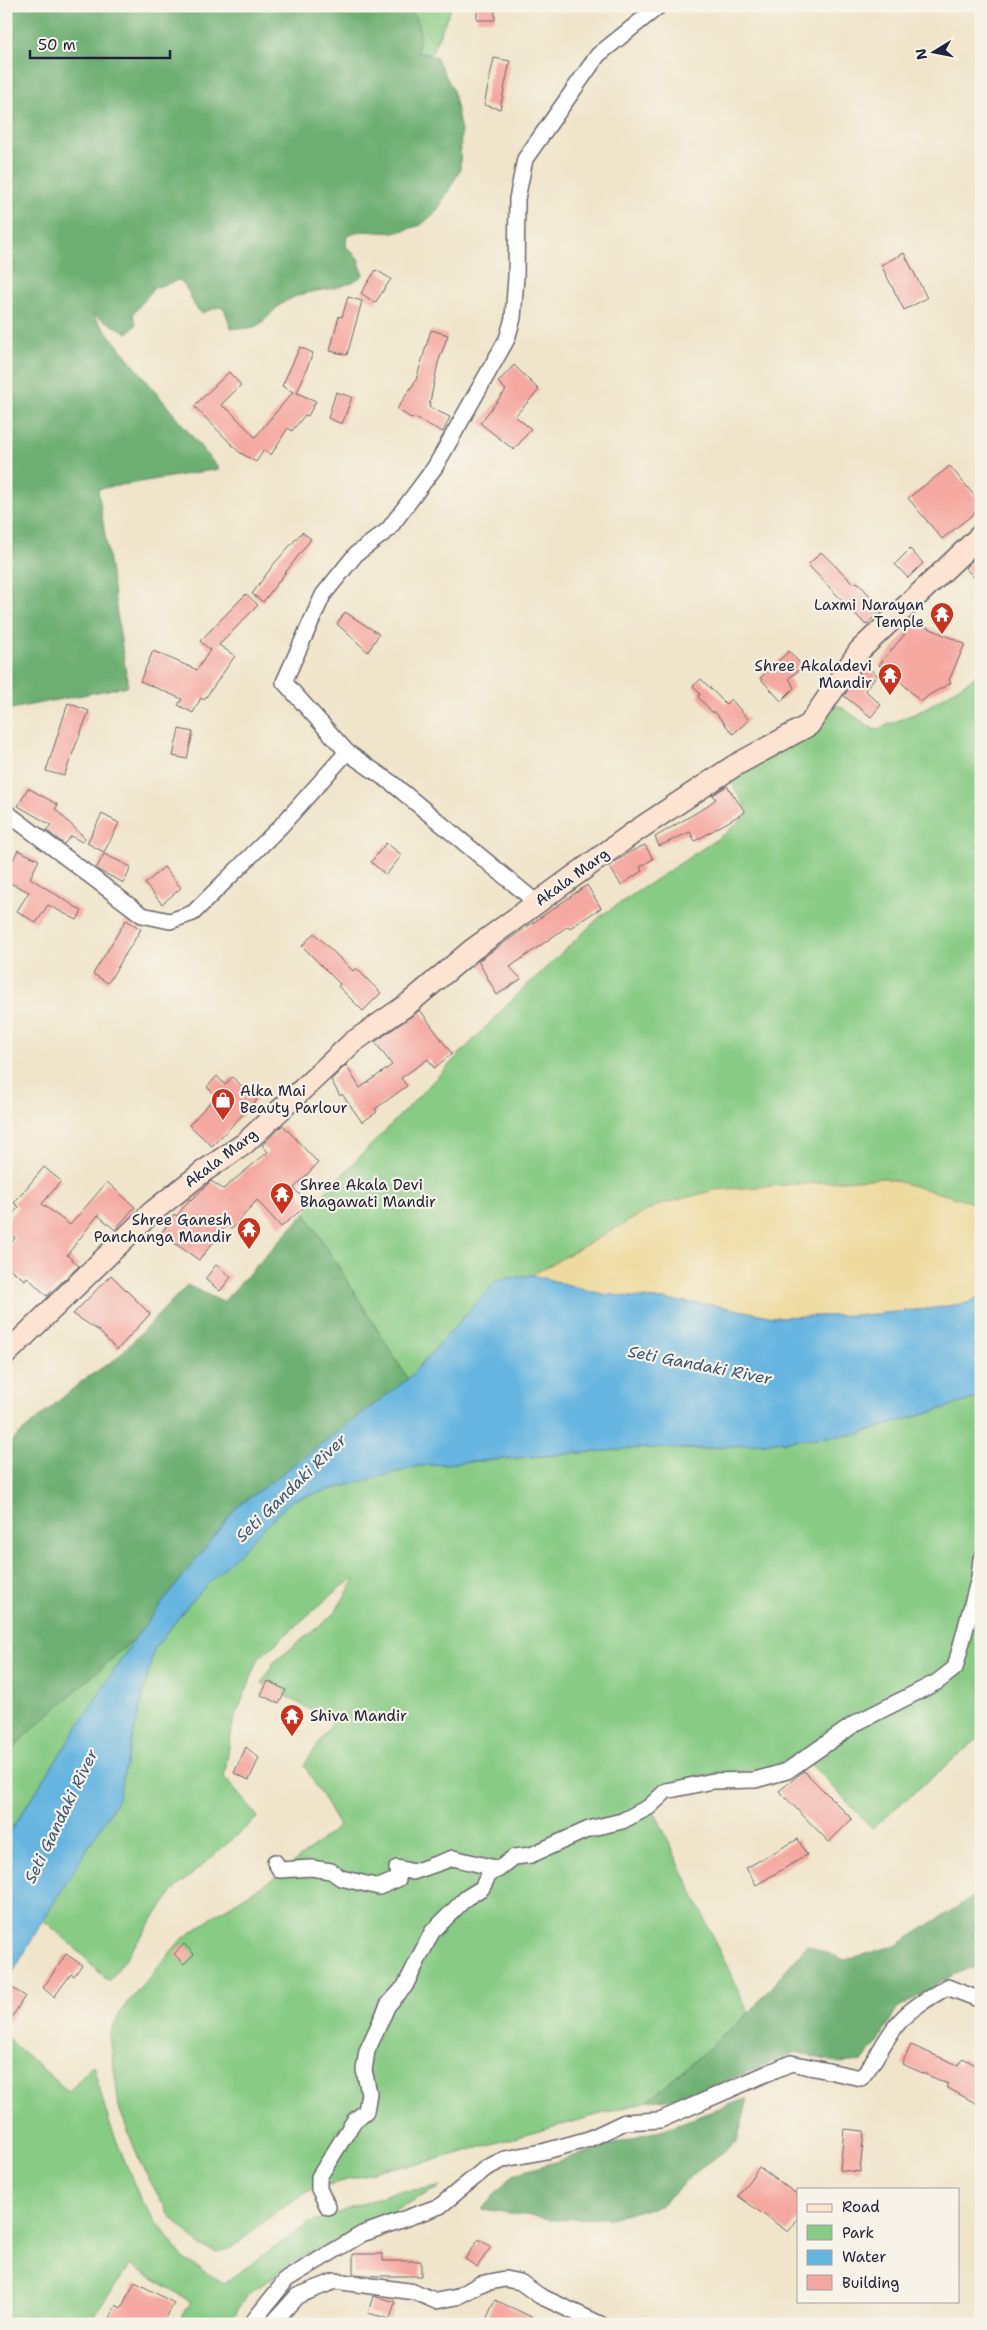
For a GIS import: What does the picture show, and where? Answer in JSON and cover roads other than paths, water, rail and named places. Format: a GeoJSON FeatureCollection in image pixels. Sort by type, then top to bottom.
{"type":"FeatureCollection","features":[{"type":"Feature","properties":{"kind":"main road","name":"Akala Marg"},"geometry":{"type":"LineString","coordinates":[[6,1354],[151,1212],[204,1171],[244,1144],[353,1042],[408,1004],[472,950],[636,831],[734,766],[809,725],[860,650],[981,536]]}},
{"type":"Feature","properties":{"kind":"street"},"geometry":{"type":"LineString","coordinates":[[537,902],[393,784],[347,752],[284,682],[323,595],[356,554],[388,530],[435,467],[507,339],[513,318],[517,199],[525,159],[598,54],[659,6]]}},
{"type":"Feature","properties":{"kind":"street"},"geometry":{"type":"LineString","coordinates":[[6,812],[142,915],[170,921],[194,913],[280,827],[347,752]]}},
{"type":"Feature","properties":{"kind":"street"},"geometry":{"type":"LineString","coordinates":[[328,2207],[319,2189],[319,2177],[354,2121],[366,2111],[369,2093],[364,2070],[367,2051],[388,2005],[405,1986],[432,1932],[466,1898],[482,1888],[489,1874],[514,1857],[531,1855],[589,1829],[622,1821],[649,1807],[666,1792],[694,1784],[743,1778],[755,1780],[787,1771],[856,1723],[936,1682],[955,1668],[981,1559]]}},
{"type":"Feature","properties":{"kind":"street"},"geometry":{"type":"LineString","coordinates":[[275,1862],[280,1870],[312,1868],[331,1870],[341,1878],[379,1887],[398,1879],[397,1868],[413,1872],[453,1858],[499,1869]]}},
{"type":"Feature","properties":{"kind":"street"},"geometry":{"type":"LineString","coordinates":[[251,2324],[287,2279],[362,2234],[440,2206],[486,2168],[505,2159],[546,2151],[580,2141],[625,2122],[660,2120],[791,2063],[861,2078],[875,2063],[886,2040],[901,2020],[947,1987],[981,2000]]}},
{"type":"Feature","properties":{"kind":"street"},"geometry":{"type":"LineString","coordinates":[[272,2324],[297,2296],[335,2281],[416,2292],[436,2301],[457,2297],[480,2284],[505,2279],[520,2282],[540,2296],[600,2324]]}},
{"type":"Feature","properties":{"kind":"water","name":"Seti Gandaki River"},"geometry":{"type":"Polygon","coordinates":[[[532,1275],[602,1294],[715,1305],[773,1317],[864,1315],[928,1309],[968,1303],[981,1296],[981,1397],[858,1434],[699,1449],[641,1448],[419,1466],[292,1500],[193,1599],[154,1649],[118,1799],[43,1920],[6,1985],[6,1838],[135,1638],[236,1508],[408,1379],[497,1280],[532,1275]]]}},
{"type":"Feature","properties":{"kind":"place","name":"Laxmi Narayan Temple"},"geometry":{"type":"Point","coordinates":[942,635]}},
{"type":"Feature","properties":{"kind":"place","name":"Shree Akaladevi Mandir"},"geometry":{"type":"Point","coordinates":[890,696]}},
{"type":"Feature","properties":{"kind":"place","name":"Alka Mai Beauty Parlour"},"geometry":{"type":"Point","coordinates":[223,1121]}},
{"type":"Feature","properties":{"kind":"place","name":"Shree Akala Devi Bhagawati Mandir"},"geometry":{"type":"Point","coordinates":[282,1215]}},
{"type":"Feature","properties":{"kind":"place","name":"Shree Ganesh Panchanga Mandir"},"geometry":{"type":"Point","coordinates":[249,1250]}},
{"type":"Feature","properties":{"kind":"place","name":"Shiva Mandir"},"geometry":{"type":"Point","coordinates":[292,1737]}}]}
